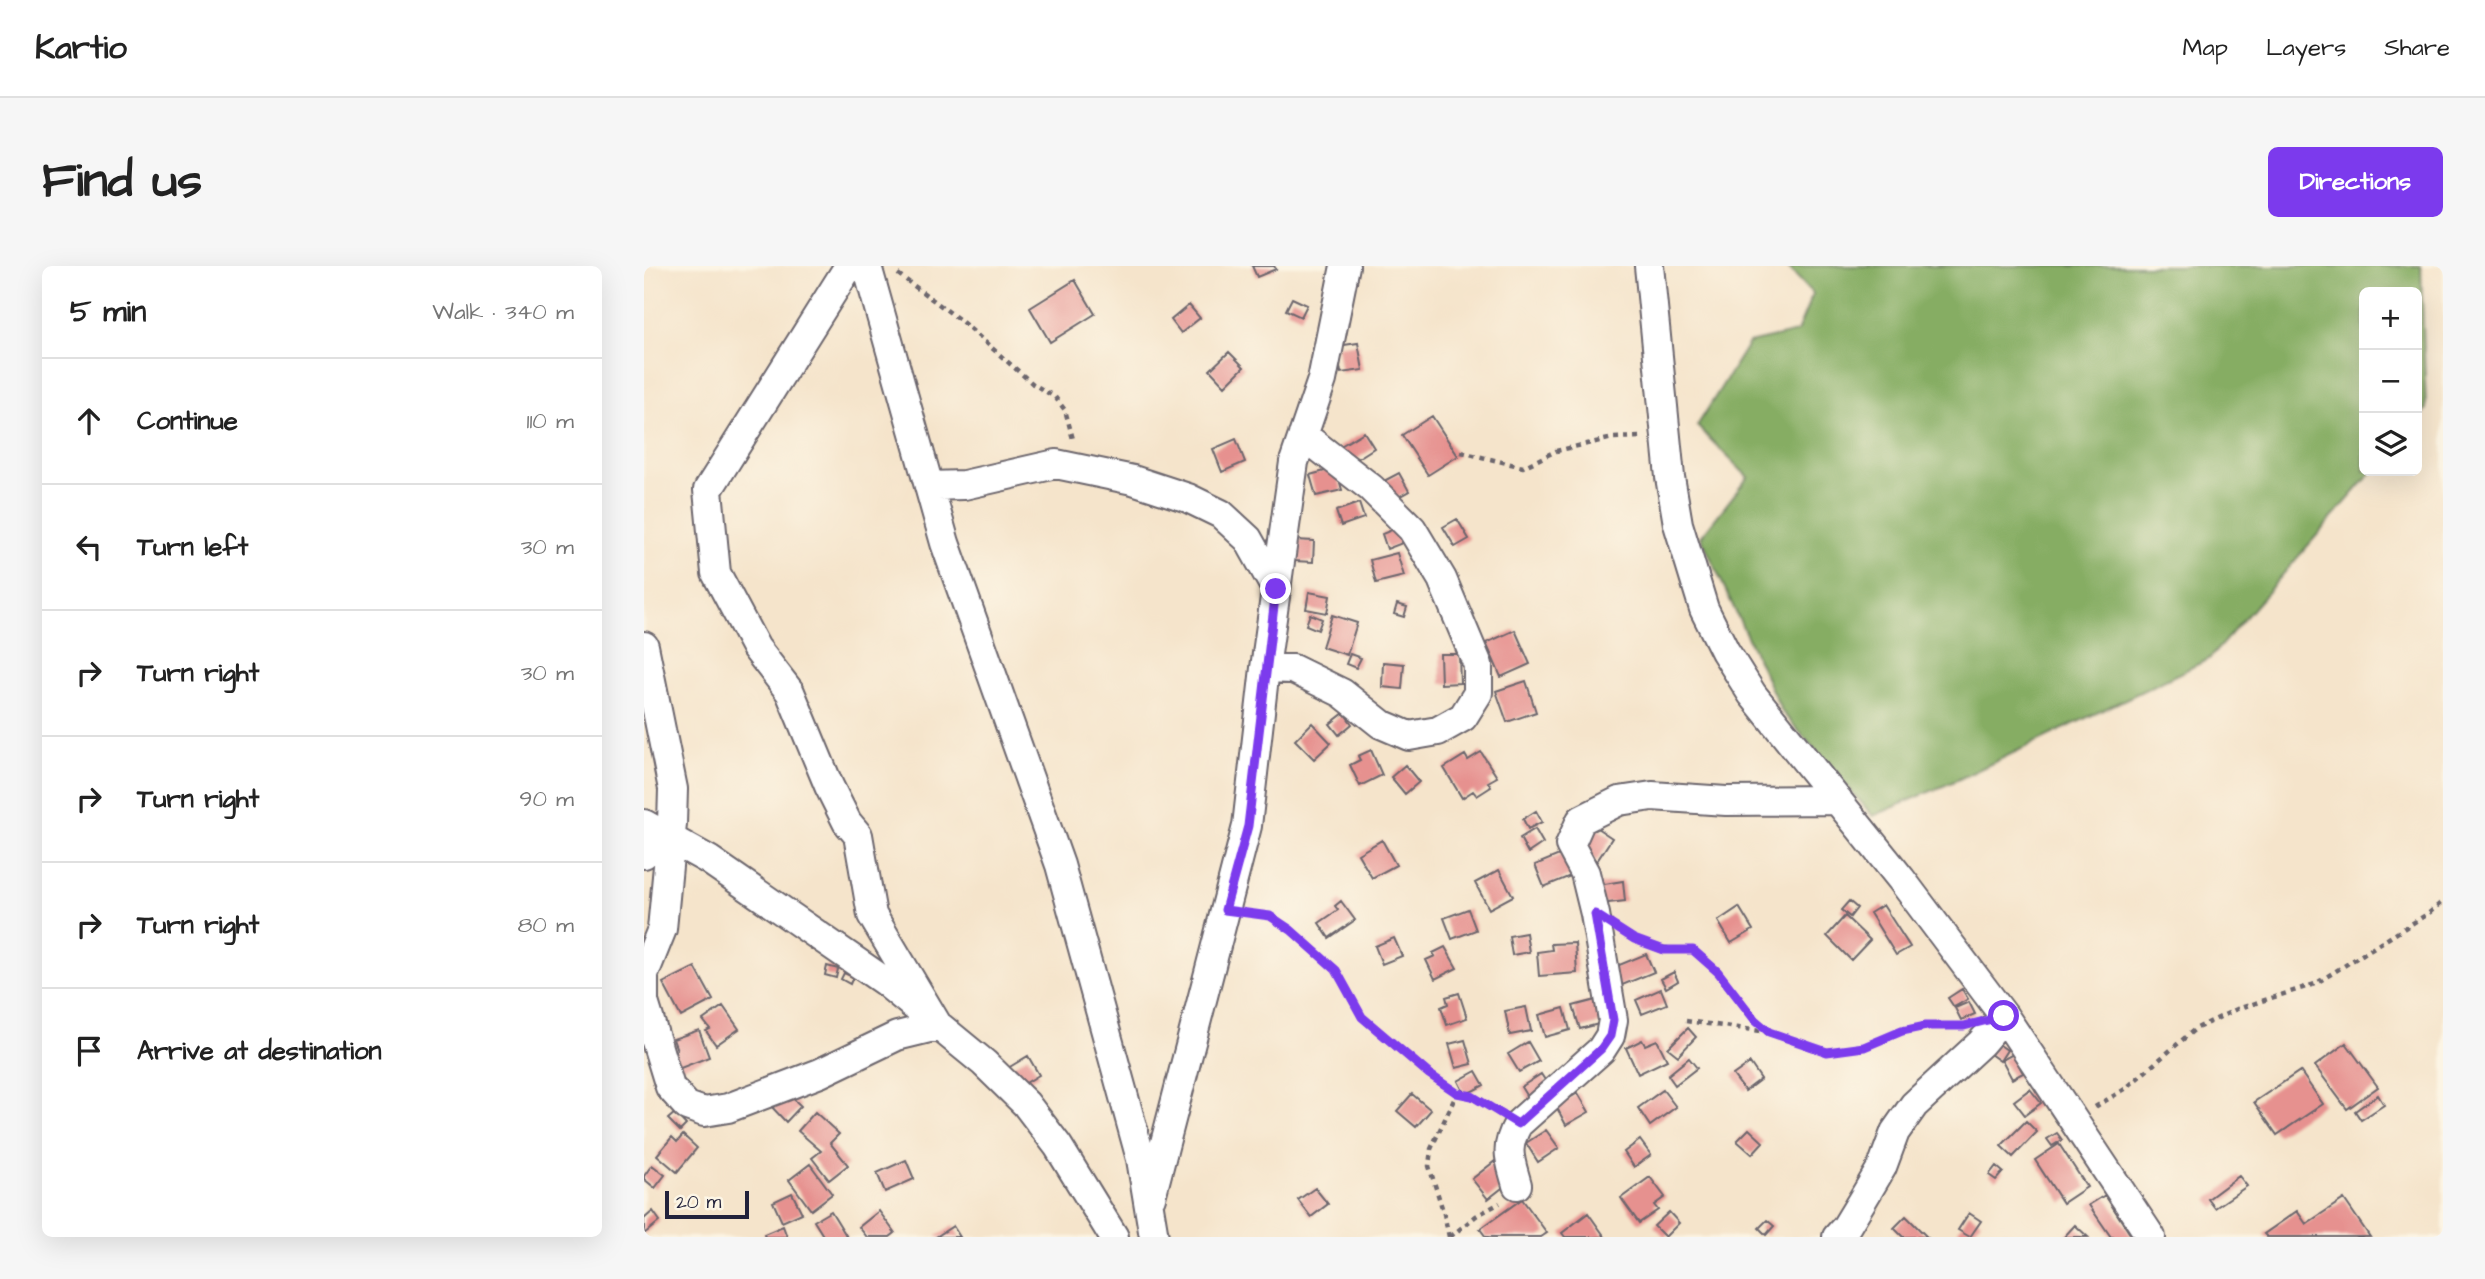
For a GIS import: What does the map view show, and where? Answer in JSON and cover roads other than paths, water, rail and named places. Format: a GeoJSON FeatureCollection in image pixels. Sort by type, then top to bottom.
{"type":"FeatureCollection","features":[{"type":"Feature","properties":{"kind":"street"},"geometry":{"type":"LineString","coordinates":[[849,266],[708,490],[716,573],[756,648],[790,692],[829,786],[847,822],[858,835],[872,915],[938,1026]]}},
{"type":"Feature","properties":{"kind":"street"},"geometry":{"type":"LineString","coordinates":[[867,266],[945,543],[1060,865],[1141,1158],[1154,1237]]}},
{"type":"Feature","properties":{"kind":"street"},"geometry":{"type":"LineString","coordinates":[[1150,1204],[1248,826],[1265,668],[1294,462],[1322,380],[1345,266]]}},
{"type":"Feature","properties":{"kind":"street"},"geometry":{"type":"LineString","coordinates":[[1648,266],[1665,435],[1678,524],[1704,609],[1725,651],[1752,694],[1901,879],[2004,1016],[2151,1237]]}},
{"type":"Feature","properties":{"kind":"street"},"geometry":{"type":"LineString","coordinates":[[1265,668],[1293,669],[1342,693],[1381,724],[1409,736],[1438,731],[1463,717],[1478,693],[1478,665],[1442,579],[1412,528],[1371,488],[1303,435]]}},
{"type":"Feature","properties":{"kind":"street"},"geometry":{"type":"LineString","coordinates":[[929,486],[964,485],[1056,464],[1133,480],[1188,498],[1221,514],[1248,538],[1276,589]]}},
{"type":"Feature","properties":{"kind":"street"},"geometry":{"type":"LineString","coordinates":[[644,646],[673,789],[655,838],[662,929],[645,974],[644,1002],[670,1087],[687,1106],[704,1112],[728,1108],[820,1073],[897,1035],[938,1026]]}},
{"type":"Feature","properties":{"kind":"street"},"geometry":{"type":"LineString","coordinates":[[1517,1185],[1509,1156],[1510,1139],[1518,1124],[1601,1049],[1610,1036],[1613,1020],[1595,914],[1585,873],[1570,845],[1581,820],[1619,800],[1652,796],[1726,801],[1838,800]]}},
{"type":"Feature","properties":{"kind":"street"},"geometry":{"type":"LineString","coordinates":[[655,838],[709,860],[884,981],[984,1063],[1026,1104],[1058,1146],[1114,1237]]}},
{"type":"Feature","properties":{"kind":"street"},"geometry":{"type":"LineString","coordinates":[[1837,1237],[1882,1167],[1895,1132],[1914,1105],[1957,1067],[2004,1016]]}}]}
